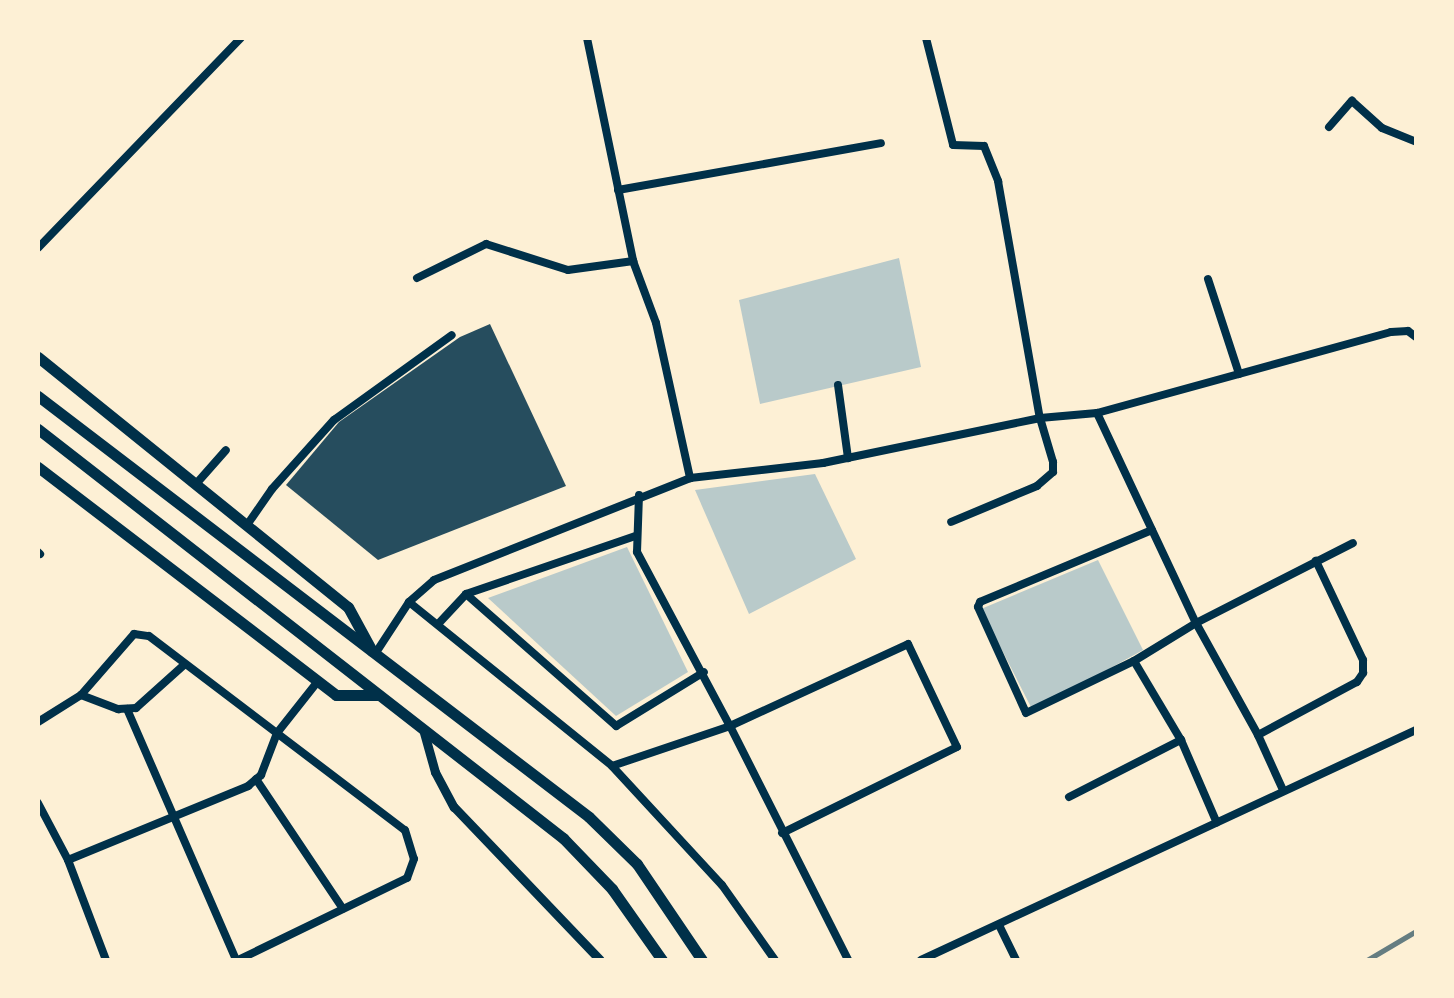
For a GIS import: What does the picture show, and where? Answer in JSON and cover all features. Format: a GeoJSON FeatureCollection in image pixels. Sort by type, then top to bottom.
{"type":"FeatureCollection","features":[{"type":"Feature","properties":{"kind":"main road"},"geometry":{"type":"LineString","coordinates":[[38,357],[348,607],[374,654]]}},
{"type":"Feature","properties":{"kind":"main road"},"geometry":{"type":"LineString","coordinates":[[38,396],[608,835],[637,864],[702,960]]}},
{"type":"Feature","properties":{"kind":"main road"},"geometry":{"type":"LineString","coordinates":[[38,429],[563,838],[612,889],[662,960]]}},
{"type":"Feature","properties":{"kind":"main road"},"geometry":{"type":"LineString","coordinates":[[38,467],[336,695],[378,695]]}},
{"type":"Feature","properties":{"kind":"street"},"geometry":{"type":"LineString","coordinates":[[38,248],[241,38]]}},
{"type":"Feature","properties":{"kind":"street"},"geometry":{"type":"LineString","coordinates":[[587,38],[633,261],[656,323],[690,478]]}},
{"type":"Feature","properties":{"kind":"street"},"geometry":{"type":"LineString","coordinates":[[926,38],[953,145],[984,146],[998,182],[1040,418],[1053,462],[1047,478],[951,522]]}},
{"type":"Feature","properties":{"kind":"street"},"geometry":{"type":"LineString","coordinates":[[1329,127],[1352,101],[1382,128],[1416,142]]}},
{"type":"Feature","properties":{"kind":"street"},"geometry":{"type":"LineString","coordinates":[[618,190],[881,144]]}},
{"type":"Feature","properties":{"kind":"street"},"geometry":{"type":"LineString","coordinates":[[417,278],[486,244],[568,270],[633,261]]}},
{"type":"Feature","properties":{"kind":"street"},"geometry":{"type":"LineString","coordinates":[[1208,279],[1239,374]]}},
{"type":"Feature","properties":{"kind":"street"},"geometry":{"type":"LineString","coordinates":[[374,654],[409,602],[434,580],[639,495],[690,478],[848,458],[1040,418],[1098,413],[1391,332],[1408,331],[1416,336]]}},
{"type":"Feature","properties":{"kind":"street"},"geometry":{"type":"LineString","coordinates":[[246,525],[334,420],[452,335]]}},
{"type":"Feature","properties":{"kind":"street"},"geometry":{"type":"LineString","coordinates":[[838,385],[848,458]]}},
{"type":"Feature","properties":{"kind":"street"},"geometry":{"type":"LineString","coordinates":[[1098,413],[1196,623],[1258,734],[1283,790]]}},
{"type":"Feature","properties":{"kind":"street"},"geometry":{"type":"LineString","coordinates":[[196,484],[226,450]]}},
{"type":"Feature","properties":{"kind":"street"},"geometry":{"type":"LineString","coordinates":[[639,495],[637,552],[704,672],[848,960]]}},
{"type":"Feature","properties":{"kind":"street"},"geometry":{"type":"LineString","coordinates":[[1152,530],[978,607],[1026,713],[1134,661],[1196,623],[1353,544]]}},
{"type":"Feature","properties":{"kind":"street"},"geometry":{"type":"LineString","coordinates":[[440,622],[466,594],[636,536]]}},
{"type":"Feature","properties":{"kind":"street"},"geometry":{"type":"LineString","coordinates":[[1258,734],[1357,682],[1364,674],[1363,660],[1316,561]]}},
{"type":"Feature","properties":{"kind":"street"},"geometry":{"type":"LineString","coordinates":[[466,594],[616,726],[704,672]]}},
{"type":"Feature","properties":{"kind":"street"},"geometry":{"type":"LineString","coordinates":[[409,602],[440,622],[612,766],[722,885],[775,960]]}},
{"type":"Feature","properties":{"kind":"street"},"geometry":{"type":"LineString","coordinates":[[38,722],[82,695],[134,634],[161,643],[184,665],[405,830],[414,859],[407,878],[237,960],[126,709]]}},
{"type":"Feature","properties":{"kind":"street"},"geometry":{"type":"LineString","coordinates":[[612,766],[730,726],[908,644],[957,747],[782,834]]}},
{"type":"Feature","properties":{"kind":"street"},"geometry":{"type":"LineString","coordinates":[[1134,661],[1180,740],[1217,823]]}},
{"type":"Feature","properties":{"kind":"street"},"geometry":{"type":"LineString","coordinates":[[82,695],[126,709],[143,705],[184,665]]}},
{"type":"Feature","properties":{"kind":"street"},"geometry":{"type":"LineString","coordinates":[[68,860],[256,779],[277,734],[318,681]]}},
{"type":"Feature","properties":{"kind":"street"},"geometry":{"type":"LineString","coordinates":[[423,729],[436,772],[454,807],[600,960]]}},
{"type":"Feature","properties":{"kind":"street"},"geometry":{"type":"LineString","coordinates":[[920,960],[1416,730]]}},
{"type":"Feature","properties":{"kind":"street"},"geometry":{"type":"LineString","coordinates":[[1069,797],[1180,740]]}},
{"type":"Feature","properties":{"kind":"street"},"geometry":{"type":"LineString","coordinates":[[256,779],[343,909]]}},
{"type":"Feature","properties":{"kind":"street"},"geometry":{"type":"LineString","coordinates":[[38,803],[68,860],[106,960]]}},
{"type":"Feature","properties":{"kind":"street"},"geometry":{"type":"LineString","coordinates":[[999,925],[1016,960]]}},
{"type":"Feature","properties":{"kind":"shaded area"},"geometry":{"type":"Polygon","coordinates":[[[899,258],[921,367],[760,404],[739,300],[899,258]]]}},
{"type":"Feature","properties":{"kind":"shaded area"},"geometry":{"type":"Polygon","coordinates":[[[815,474],[856,559],[749,614],[695,490],[815,474]]]}},
{"type":"Feature","properties":{"kind":"shaded area"},"geometry":{"type":"Polygon","coordinates":[[[627,547],[688,672],[616,716],[488,598],[627,547]]]}},
{"type":"Feature","properties":{"kind":"shaded area"},"geometry":{"type":"Polygon","coordinates":[[[1098,560],[1143,650],[1033,711],[981,609],[1098,560]]]}},
{"type":"Feature","properties":{"kind":"building"},"geometry":{"type":"Polygon","coordinates":[[[490,324],[566,486],[378,560],[286,485],[339,422],[460,337],[490,324]]]}},
{"type":"Feature","properties":{"kind":"railway"},"geometry":{"type":"LineString","coordinates":[[1367,960],[1416,931]]}}]}
